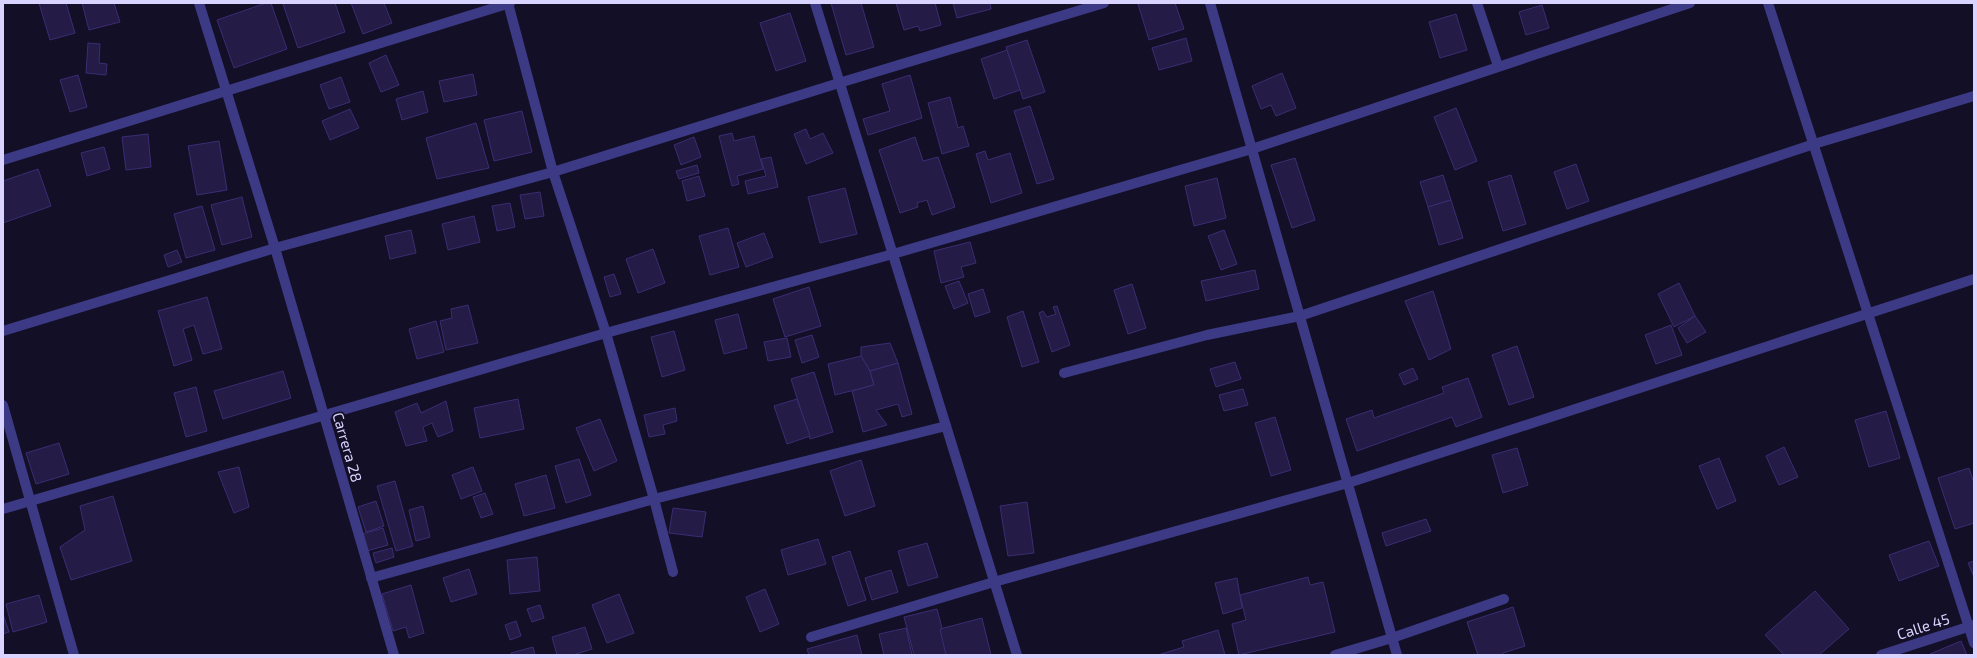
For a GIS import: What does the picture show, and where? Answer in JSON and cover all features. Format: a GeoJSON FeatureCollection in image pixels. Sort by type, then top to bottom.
{"type":"FeatureCollection","features":[{"type":"Feature","properties":{"kind":"street","name":"Carrera 28"},"geometry":{"type":"LineString","coordinates":[[199,3],[275,248],[322,415],[394,655]]}},
{"type":"Feature","properties":{"kind":"street"},"geometry":{"type":"LineString","coordinates":[[3,160],[509,3],[553,172],[606,333],[654,499],[673,572]]}},
{"type":"Feature","properties":{"kind":"street"},"geometry":{"type":"LineString","coordinates":[[814,3],[1017,655]]}},
{"type":"Feature","properties":{"kind":"street"},"geometry":{"type":"LineString","coordinates":[[3,331],[275,248],[553,172],[839,83],[1104,3]]}},
{"type":"Feature","properties":{"kind":"street"},"geometry":{"type":"LineString","coordinates":[[1210,3],[1397,655]]}},
{"type":"Feature","properties":{"kind":"street"},"geometry":{"type":"LineString","coordinates":[[1477,3],[1498,66]]}},
{"type":"Feature","properties":{"kind":"street"},"geometry":{"type":"LineString","coordinates":[[3,509],[606,333],[893,254],[1252,150],[1498,66],[1690,3]]}},
{"type":"Feature","properties":{"kind":"street"},"geometry":{"type":"LineString","coordinates":[[1768,3],[1971,626],[1974,643]]}},
{"type":"Feature","properties":{"kind":"street"},"geometry":{"type":"LineString","coordinates":[[1064,373],[1207,335],[1300,316],[1814,144],[1974,96]]}},
{"type":"Feature","properties":{"kind":"street"},"geometry":{"type":"LineString","coordinates":[[811,637],[994,582],[1348,483],[1974,279]]}},
{"type":"Feature","properties":{"kind":"street"},"geometry":{"type":"LineString","coordinates":[[3,406],[74,655]]}},
{"type":"Feature","properties":{"kind":"street"},"geometry":{"type":"LineString","coordinates":[[371,578],[654,499],[946,426]]}},
{"type":"Feature","properties":{"kind":"street"},"geometry":{"type":"LineString","coordinates":[[1334,655],[1392,638],[1504,599]]}},
{"type":"Feature","properties":{"kind":"street","name":"Calle 45"},"geometry":{"type":"LineString","coordinates":[[1881,655],[1971,626]]}},
{"type":"Feature","properties":{"kind":"building"},"geometry":{"type":"Polygon","coordinates":[[[39,3],[66,3],[75,33],[50,40],[39,3]]]}},
{"type":"Feature","properties":{"kind":"building"},"geometry":{"type":"Polygon","coordinates":[[[82,3],[114,3],[120,22],[89,30],[82,3]]]}},
{"type":"Feature","properties":{"kind":"building"},"geometry":{"type":"Polygon","coordinates":[[[266,3],[271,3],[287,49],[234,68],[217,20],[266,3]]]}},
{"type":"Feature","properties":{"kind":"building"},"geometry":{"type":"Polygon","coordinates":[[[335,3],[345,32],[298,48],[283,4],[335,3]]]}},
{"type":"Feature","properties":{"kind":"building"},"geometry":{"type":"Polygon","coordinates":[[[351,3],[384,3],[392,23],[363,34],[351,3]]]}},
{"type":"Feature","properties":{"kind":"building"},"geometry":{"type":"Polygon","coordinates":[[[831,3],[861,3],[874,47],[846,55],[831,3]]]}},
{"type":"Feature","properties":{"kind":"building"},"geometry":{"type":"Polygon","coordinates":[[[896,3],[935,3],[941,25],[920,31],[918,26],[904,30],[896,3]]]}},
{"type":"Feature","properties":{"kind":"building"},"geometry":{"type":"Polygon","coordinates":[[[953,3],[990,3],[991,9],[957,18],[953,3]]]}},
{"type":"Feature","properties":{"kind":"building"},"geometry":{"type":"Polygon","coordinates":[[[1175,3],[1184,29],[1149,40],[1138,4],[1175,3]]]}},
{"type":"Feature","properties":{"kind":"building"},"geometry":{"type":"Polygon","coordinates":[[[1542,5],[1549,28],[1526,35],[1519,12],[1542,5]]]}},
{"type":"Feature","properties":{"kind":"building"},"geometry":{"type":"Polygon","coordinates":[[[790,13],[806,61],[776,71],[760,23],[790,13]]]}},
{"type":"Feature","properties":{"kind":"building"},"geometry":{"type":"Polygon","coordinates":[[[1456,14],[1467,50],[1440,58],[1429,22],[1456,14]]]}},
{"type":"Feature","properties":{"kind":"building"},"geometry":{"type":"Polygon","coordinates":[[[1186,38],[1192,61],[1159,70],[1152,48],[1186,38]]]}},
{"type":"Feature","properties":{"kind":"building"},"geometry":{"type":"Polygon","coordinates":[[[1027,40],[1045,92],[1023,99],[1006,47],[1027,40]]]}},
{"type":"Feature","properties":{"kind":"building"},"geometry":{"type":"Polygon","coordinates":[[[88,43],[100,44],[99,63],[107,64],[106,75],[86,73],[88,43]]]}},
{"type":"Feature","properties":{"kind":"building"},"geometry":{"type":"Polygon","coordinates":[[[1007,50],[1020,90],[994,99],[981,59],[1007,50]]]}},
{"type":"Feature","properties":{"kind":"building"},"geometry":{"type":"Polygon","coordinates":[[[386,55],[399,85],[381,92],[369,63],[386,55]]]}},
{"type":"Feature","properties":{"kind":"building"},"geometry":{"type":"Polygon","coordinates":[[[1282,73],[1296,108],[1276,116],[1271,105],[1261,109],[1252,86],[1282,73]]]}},
{"type":"Feature","properties":{"kind":"building"},"geometry":{"type":"Polygon","coordinates":[[[473,74],[477,95],[444,102],[439,81],[473,74]]]}},
{"type":"Feature","properties":{"kind":"building"},"geometry":{"type":"Polygon","coordinates":[[[78,75],[87,107],[70,112],[60,80],[78,75]]]}},
{"type":"Feature","properties":{"kind":"building"},"geometry":{"type":"Polygon","coordinates":[[[910,75],[922,118],[868,135],[863,119],[890,111],[882,84],[910,75]]]}},
{"type":"Feature","properties":{"kind":"building"},"geometry":{"type":"Polygon","coordinates":[[[341,77],[350,102],[329,109],[320,85],[341,77]]]}},
{"type":"Feature","properties":{"kind":"building"},"geometry":{"type":"Polygon","coordinates":[[[423,91],[428,112],[402,120],[396,99],[423,91]]]}},
{"type":"Feature","properties":{"kind":"building"},"geometry":{"type":"Polygon","coordinates":[[[950,97],[958,128],[963,126],[969,146],[942,154],[928,103],[950,97]]]}},
{"type":"Feature","properties":{"kind":"building"},"geometry":{"type":"Polygon","coordinates":[[[1030,106],[1054,179],[1037,184],[1014,111],[1030,106]]]}},
{"type":"Feature","properties":{"kind":"building"},"geometry":{"type":"Polygon","coordinates":[[[1456,108],[1477,161],[1455,170],[1434,117],[1456,108]]]}},
{"type":"Feature","properties":{"kind":"building"},"geometry":{"type":"Polygon","coordinates":[[[350,109],[359,128],[330,140],[322,121],[350,109]]]}},
{"type":"Feature","properties":{"kind":"building"},"geometry":{"type":"Polygon","coordinates":[[[522,111],[532,152],[494,161],[484,120],[522,111]]]}},
{"type":"Feature","properties":{"kind":"building"},"geometry":{"type":"Polygon","coordinates":[[[476,123],[489,168],[437,179],[426,138],[476,123]]]}},
{"type":"Feature","properties":{"kind":"building"},"geometry":{"type":"Polygon","coordinates":[[[806,129],[810,139],[823,133],[833,153],[806,164],[794,134],[806,129]]]}},
{"type":"Feature","properties":{"kind":"building"},"geometry":{"type":"Polygon","coordinates":[[[732,133],[734,141],[754,136],[763,169],[737,176],[739,184],[732,186],[719,136],[732,133]]]}},
{"type":"Feature","properties":{"kind":"building"},"geometry":{"type":"Polygon","coordinates":[[[148,134],[151,167],[126,170],[122,137],[148,134]]]}},
{"type":"Feature","properties":{"kind":"building"},"geometry":{"type":"Polygon","coordinates":[[[694,137],[701,157],[681,165],[674,145],[694,137]]]}},
{"type":"Feature","properties":{"kind":"building"},"geometry":{"type":"Polygon","coordinates":[[[915,137],[923,161],[938,157],[955,207],[932,215],[927,200],[917,203],[918,207],[900,213],[879,150],[915,137]]]}},
{"type":"Feature","properties":{"kind":"building"},"geometry":{"type":"Polygon","coordinates":[[[219,141],[227,190],[197,195],[188,146],[219,141]]]}},
{"type":"Feature","properties":{"kind":"building"},"geometry":{"type":"Polygon","coordinates":[[[104,147],[110,169],[87,176],[81,153],[104,147]]]}},
{"type":"Feature","properties":{"kind":"building"},"geometry":{"type":"Polygon","coordinates":[[[985,151],[988,160],[1010,153],[1022,193],[991,203],[976,154],[985,151]]]}},
{"type":"Feature","properties":{"kind":"building"},"geometry":{"type":"Polygon","coordinates":[[[771,157],[778,187],[748,194],[745,181],[766,176],[761,159],[771,157]]]}},
{"type":"Feature","properties":{"kind":"building"},"geometry":{"type":"Polygon","coordinates":[[[1295,158],[1315,220],[1292,228],[1271,165],[1295,158]]]}},
{"type":"Feature","properties":{"kind":"building"},"geometry":{"type":"Polygon","coordinates":[[[1576,164],[1589,201],[1567,209],[1554,172],[1576,164]]]}},
{"type":"Feature","properties":{"kind":"building"},"geometry":{"type":"Polygon","coordinates":[[[697,165],[699,173],[679,179],[676,171],[697,165]]]}},
{"type":"Feature","properties":{"kind":"building"},"geometry":{"type":"Polygon","coordinates":[[[38,169],[51,206],[3,223],[3,181],[38,169]]]}},
{"type":"Feature","properties":{"kind":"building"},"geometry":{"type":"Polygon","coordinates":[[[1443,175],[1451,200],[1428,207],[1420,182],[1443,175]]]}},
{"type":"Feature","properties":{"kind":"building"},"geometry":{"type":"Polygon","coordinates":[[[1511,175],[1526,224],[1503,231],[1488,182],[1511,175]]]}},
{"type":"Feature","properties":{"kind":"building"},"geometry":{"type":"Polygon","coordinates":[[[699,176],[705,196],[687,201],[682,181],[699,176]]]}},
{"type":"Feature","properties":{"kind":"building"},"geometry":{"type":"Polygon","coordinates":[[[1217,178],[1226,218],[1194,226],[1185,186],[1217,178]]]}},
{"type":"Feature","properties":{"kind":"building"},"geometry":{"type":"Polygon","coordinates":[[[845,188],[857,234],[820,243],[808,197],[845,188]]]}},
{"type":"Feature","properties":{"kind":"building"},"geometry":{"type":"Polygon","coordinates":[[[540,192],[544,216],[525,219],[520,195],[540,192]]]}},
{"type":"Feature","properties":{"kind":"building"},"geometry":{"type":"Polygon","coordinates":[[[242,197],[252,237],[222,245],[211,205],[242,197]]]}},
{"type":"Feature","properties":{"kind":"building"},"geometry":{"type":"Polygon","coordinates":[[[1451,200],[1463,238],[1439,245],[1428,207],[1451,200]]]}},
{"type":"Feature","properties":{"kind":"building"},"geometry":{"type":"Polygon","coordinates":[[[510,203],[515,227],[497,231],[492,206],[510,203]]]}},
{"type":"Feature","properties":{"kind":"building"},"geometry":{"type":"Polygon","coordinates":[[[202,206],[215,250],[186,258],[174,214],[202,206]]]}},
{"type":"Feature","properties":{"kind":"building"},"geometry":{"type":"Polygon","coordinates":[[[474,216],[480,242],[448,250],[442,224],[474,216]]]}},
{"type":"Feature","properties":{"kind":"building"},"geometry":{"type":"Polygon","coordinates":[[[728,228],[739,267],[710,275],[699,236],[728,228]]]}},
{"type":"Feature","properties":{"kind":"building"},"geometry":{"type":"Polygon","coordinates":[[[411,230],[416,253],[390,259],[385,236],[411,230]]]}},
{"type":"Feature","properties":{"kind":"building"},"geometry":{"type":"Polygon","coordinates":[[[1224,230],[1237,264],[1221,270],[1208,236],[1224,230]]]}},
{"type":"Feature","properties":{"kind":"building"},"geometry":{"type":"Polygon","coordinates":[[[764,233],[773,257],[746,267],[737,243],[764,233]]]}},
{"type":"Feature","properties":{"kind":"building"},"geometry":{"type":"Polygon","coordinates":[[[970,242],[976,263],[961,267],[964,277],[941,283],[934,251],[970,242]]]}},
{"type":"Feature","properties":{"kind":"building"},"geometry":{"type":"Polygon","coordinates":[[[653,249],[665,283],[638,293],[626,259],[653,249]]]}},
{"type":"Feature","properties":{"kind":"building"},"geometry":{"type":"Polygon","coordinates":[[[177,250],[182,262],[168,267],[164,255],[177,250]]]}},
{"type":"Feature","properties":{"kind":"building"},"geometry":{"type":"Polygon","coordinates":[[[1255,270],[1259,289],[1206,301],[1201,281],[1255,270]]]}},
{"type":"Feature","properties":{"kind":"building"},"geometry":{"type":"Polygon","coordinates":[[[614,274],[621,294],[610,297],[604,277],[614,274]]]}},
{"type":"Feature","properties":{"kind":"building"},"geometry":{"type":"Polygon","coordinates":[[[959,281],[968,303],[954,309],[945,286],[959,281]]]}},
{"type":"Feature","properties":{"kind":"building"},"geometry":{"type":"Polygon","coordinates":[[[1679,283],[1695,316],[1674,327],[1658,294],[1679,283]]]}},
{"type":"Feature","properties":{"kind":"building"},"geometry":{"type":"Polygon","coordinates":[[[1132,284],[1146,328],[1128,334],[1114,290],[1132,284]]]}},
{"type":"Feature","properties":{"kind":"building"},"geometry":{"type":"Polygon","coordinates":[[[809,287],[821,326],[785,337],[773,299],[809,287]]]}},
{"type":"Feature","properties":{"kind":"building"},"geometry":{"type":"Polygon","coordinates":[[[983,289],[990,312],[975,317],[968,294],[983,289]]]}},
{"type":"Feature","properties":{"kind":"building"},"geometry":{"type":"Polygon","coordinates":[[[1433,291],[1451,349],[1429,360],[1405,301],[1433,291]]]}},
{"type":"Feature","properties":{"kind":"building"},"geometry":{"type":"Polygon","coordinates":[[[207,297],[222,349],[203,354],[194,325],[183,329],[192,360],[174,366],[158,311],[207,297]]]}},
{"type":"Feature","properties":{"kind":"building"},"geometry":{"type":"Polygon","coordinates":[[[468,305],[478,343],[446,350],[440,321],[452,318],[451,309],[468,305]]]}},
{"type":"Feature","properties":{"kind":"building"},"geometry":{"type":"Polygon","coordinates":[[[1057,306],[1070,345],[1052,352],[1039,313],[1043,311],[1047,317],[1056,314],[1053,307],[1057,306]]]}},
{"type":"Feature","properties":{"kind":"building"},"geometry":{"type":"Polygon","coordinates":[[[1023,311],[1039,362],[1022,367],[1007,317],[1023,311]]]}},
{"type":"Feature","properties":{"kind":"building"},"geometry":{"type":"Polygon","coordinates":[[[738,314],[747,348],[724,354],[715,320],[738,314]]]}},
{"type":"Feature","properties":{"kind":"building"},"geometry":{"type":"Polygon","coordinates":[[[1695,316],[1706,332],[1687,343],[1678,328],[1695,316]]]}},
{"type":"Feature","properties":{"kind":"building"},"geometry":{"type":"Polygon","coordinates":[[[436,321],[444,352],[417,359],[409,329],[436,321]]]}},
{"type":"Feature","properties":{"kind":"building"},"geometry":{"type":"Polygon","coordinates":[[[1671,325],[1682,355],[1656,364],[1645,335],[1671,325]]]}},
{"type":"Feature","properties":{"kind":"building"},"geometry":{"type":"Polygon","coordinates":[[[674,331],[685,370],[662,377],[651,337],[674,331]]]}},
{"type":"Feature","properties":{"kind":"building"},"geometry":{"type":"Polygon","coordinates":[[[812,335],[819,357],[802,363],[795,340],[812,335]]]}},
{"type":"Feature","properties":{"kind":"building"},"geometry":{"type":"Polygon","coordinates":[[[787,338],[791,357],[768,361],[764,342],[787,338]]]}},
{"type":"Feature","properties":{"kind":"building"},"geometry":{"type":"Polygon","coordinates":[[[890,343],[898,363],[870,371],[861,356],[861,347],[890,343]]]}},
{"type":"Feature","properties":{"kind":"building"},"geometry":{"type":"Polygon","coordinates":[[[1517,346],[1534,397],[1509,405],[1492,355],[1517,346]]]}},
{"type":"Feature","properties":{"kind":"building"},"geometry":{"type":"Polygon","coordinates":[[[861,356],[870,371],[874,385],[835,395],[828,364],[861,356]]]}},
{"type":"Feature","properties":{"kind":"building"},"geometry":{"type":"Polygon","coordinates":[[[1235,362],[1241,379],[1216,387],[1210,369],[1235,362]]]}},
{"type":"Feature","properties":{"kind":"building"},"geometry":{"type":"Polygon","coordinates":[[[898,363],[912,414],[902,417],[898,404],[876,410],[887,425],[863,432],[852,391],[874,385],[870,371],[898,363]]]}},
{"type":"Feature","properties":{"kind":"building"},"geometry":{"type":"Polygon","coordinates":[[[1413,368],[1418,379],[1404,385],[1399,374],[1413,368]]]}},
{"type":"Feature","properties":{"kind":"building"},"geometry":{"type":"Polygon","coordinates":[[[283,371],[291,398],[223,419],[214,391],[283,371]]]}},
{"type":"Feature","properties":{"kind":"building"},"geometry":{"type":"Polygon","coordinates":[[[814,372],[833,432],[810,439],[791,379],[814,372]]]}},
{"type":"Feature","properties":{"kind":"building"},"geometry":{"type":"Polygon","coordinates":[[[1468,378],[1482,417],[1456,427],[1452,417],[1357,451],[1346,419],[1372,410],[1374,418],[1444,393],[1442,387],[1468,378]]]}},
{"type":"Feature","properties":{"kind":"building"},"geometry":{"type":"Polygon","coordinates":[[[196,387],[207,431],[186,437],[174,393],[196,387]]]}},
{"type":"Feature","properties":{"kind":"building"},"geometry":{"type":"Polygon","coordinates":[[[1243,389],[1248,405],[1224,411],[1219,395],[1243,389]]]}},
{"type":"Feature","properties":{"kind":"building"},"geometry":{"type":"Polygon","coordinates":[[[518,399],[524,429],[480,438],[474,408],[518,399]]]}},
{"type":"Feature","properties":{"kind":"building"},"geometry":{"type":"Polygon","coordinates":[[[797,399],[810,436],[787,444],[774,406],[797,399]]]}},
{"type":"Feature","properties":{"kind":"building"},"geometry":{"type":"Polygon","coordinates":[[[446,401],[453,431],[438,437],[432,423],[423,427],[427,441],[406,446],[395,412],[417,403],[421,413],[446,401]]]}},
{"type":"Feature","properties":{"kind":"building"},"geometry":{"type":"Polygon","coordinates":[[[675,408],[677,421],[663,425],[665,434],[649,437],[644,415],[675,408]]]}},
{"type":"Feature","properties":{"kind":"building"},"geometry":{"type":"Polygon","coordinates":[[[1886,411],[1900,458],[1869,467],[1855,420],[1886,411]]]}},
{"type":"Feature","properties":{"kind":"building"},"geometry":{"type":"Polygon","coordinates":[[[1275,417],[1291,470],[1271,476],[1255,423],[1275,417]]]}},
{"type":"Feature","properties":{"kind":"building"},"geometry":{"type":"Polygon","coordinates":[[[600,419],[617,461],[594,471],[576,428],[600,419]]]}},
{"type":"Feature","properties":{"kind":"building"},"geometry":{"type":"Polygon","coordinates":[[[59,443],[69,474],[36,484],[26,453],[59,443]]]}},
{"type":"Feature","properties":{"kind":"building"},"geometry":{"type":"Polygon","coordinates":[[[1784,447],[1798,477],[1779,485],[1766,456],[1784,447]]]}},
{"type":"Feature","properties":{"kind":"building"},"geometry":{"type":"Polygon","coordinates":[[[1517,448],[1528,485],[1503,493],[1492,455],[1517,448]]]}},
{"type":"Feature","properties":{"kind":"building"},"geometry":{"type":"Polygon","coordinates":[[[1719,458],[1736,501],[1717,509],[1699,466],[1719,458]]]}},
{"type":"Feature","properties":{"kind":"building"},"geometry":{"type":"Polygon","coordinates":[[[579,459],[591,495],[566,503],[555,466],[579,459]]]}},
{"type":"Feature","properties":{"kind":"building"},"geometry":{"type":"Polygon","coordinates":[[[861,460],[875,506],[845,516],[830,471],[861,460]]]}},
{"type":"Feature","properties":{"kind":"building"},"geometry":{"type":"Polygon","coordinates":[[[239,467],[249,507],[234,513],[218,472],[239,467]]]}},
{"type":"Feature","properties":{"kind":"building"},"geometry":{"type":"Polygon","coordinates":[[[473,467],[482,491],[461,499],[452,475],[473,467]]]}},
{"type":"Feature","properties":{"kind":"building"},"geometry":{"type":"Polygon","coordinates":[[[1969,468],[1974,483],[1974,523],[1955,529],[1938,478],[1969,468]]]}},
{"type":"Feature","properties":{"kind":"building"},"geometry":{"type":"Polygon","coordinates":[[[546,475],[555,508],[524,516],[515,484],[546,475]]]}},
{"type":"Feature","properties":{"kind":"building"},"geometry":{"type":"Polygon","coordinates":[[[395,481],[413,546],[396,551],[377,486],[395,481]]]}},
{"type":"Feature","properties":{"kind":"building"},"geometry":{"type":"Polygon","coordinates":[[[485,493],[493,514],[481,518],[473,497],[485,493]]]}},
{"type":"Feature","properties":{"kind":"building"},"geometry":{"type":"Polygon","coordinates":[[[113,496],[132,561],[71,580],[60,547],[85,530],[80,506],[113,496]]]}},
{"type":"Feature","properties":{"kind":"building"},"geometry":{"type":"Polygon","coordinates":[[[376,501],[384,526],[366,532],[358,507],[376,501]]]}},
{"type":"Feature","properties":{"kind":"building"},"geometry":{"type":"Polygon","coordinates":[[[1027,502],[1034,553],[1008,556],[1000,506],[1027,502]]]}},
{"type":"Feature","properties":{"kind":"building"},"geometry":{"type":"Polygon","coordinates":[[[423,506],[430,537],[416,541],[409,510],[423,506]]]}},
{"type":"Feature","properties":{"kind":"building"},"geometry":{"type":"Polygon","coordinates":[[[673,508],[706,512],[702,537],[669,533],[673,508]]]}},
{"type":"Feature","properties":{"kind":"building"},"geometry":{"type":"Polygon","coordinates":[[[1426,519],[1431,531],[1386,546],[1382,533],[1426,519]]]}},
{"type":"Feature","properties":{"kind":"building"},"geometry":{"type":"Polygon","coordinates":[[[383,528],[388,545],[367,551],[362,534],[383,528]]]}},
{"type":"Feature","properties":{"kind":"building"},"geometry":{"type":"Polygon","coordinates":[[[818,539],[826,564],[788,575],[781,550],[818,539]]]}},
{"type":"Feature","properties":{"kind":"building"},"geometry":{"type":"Polygon","coordinates":[[[1929,541],[1939,566],[1899,581],[1889,555],[1929,541]]]}},
{"type":"Feature","properties":{"kind":"building"},"geometry":{"type":"Polygon","coordinates":[[[927,543],[938,577],[908,586],[898,551],[927,543]]]}},
{"type":"Feature","properties":{"kind":"building"},"geometry":{"type":"Polygon","coordinates":[[[392,548],[394,557],[376,563],[373,553],[392,548]]]}},
{"type":"Feature","properties":{"kind":"building"},"geometry":{"type":"Polygon","coordinates":[[[850,551],[866,600],[848,606],[832,557],[850,551]]]}},
{"type":"Feature","properties":{"kind":"building"},"geometry":{"type":"Polygon","coordinates":[[[537,557],[540,591],[510,594],[507,560],[537,557]]]}},
{"type":"Feature","properties":{"kind":"building"},"geometry":{"type":"Polygon","coordinates":[[[1974,561],[1974,577],[1968,563],[1974,561]]]}},
{"type":"Feature","properties":{"kind":"building"},"geometry":{"type":"Polygon","coordinates":[[[469,569],[477,594],[451,602],[443,578],[469,569]]]}},
{"type":"Feature","properties":{"kind":"building"},"geometry":{"type":"Polygon","coordinates":[[[891,570],[898,592],[872,600],[865,578],[891,570]]]}},
{"type":"Feature","properties":{"kind":"building"},"geometry":{"type":"Polygon","coordinates":[[[1308,577],[1310,585],[1323,582],[1335,632],[1239,655],[1232,624],[1246,620],[1240,595],[1308,577]]]}},
{"type":"Feature","properties":{"kind":"building"},"geometry":{"type":"Polygon","coordinates":[[[1237,578],[1242,608],[1223,614],[1215,583],[1237,578]]]}},
{"type":"Feature","properties":{"kind":"building"},"geometry":{"type":"Polygon","coordinates":[[[411,585],[424,633],[409,638],[406,627],[393,631],[382,594],[411,585]]]}},
{"type":"Feature","properties":{"kind":"building"},"geometry":{"type":"Polygon","coordinates":[[[765,589],[779,624],[760,632],[746,597],[765,589]]]}},
{"type":"Feature","properties":{"kind":"building"},"geometry":{"type":"Polygon","coordinates":[[[1815,591],[1849,629],[1819,655],[1784,655],[1765,635],[1815,591]]]}},
{"type":"Feature","properties":{"kind":"building"},"geometry":{"type":"Polygon","coordinates":[[[619,594],[634,633],[607,643],[592,605],[619,594]]]}},
{"type":"Feature","properties":{"kind":"building"},"geometry":{"type":"Polygon","coordinates":[[[39,595],[47,622],[13,632],[6,604],[39,595]]]}},
{"type":"Feature","properties":{"kind":"building"},"geometry":{"type":"Polygon","coordinates":[[[540,605],[544,618],[532,622],[527,609],[540,605]]]}},
{"type":"Feature","properties":{"kind":"building"},"geometry":{"type":"Polygon","coordinates":[[[1513,607],[1525,646],[1503,653],[1503,655],[1478,655],[1467,622],[1513,607]]]}},
{"type":"Feature","properties":{"kind":"building"},"geometry":{"type":"Polygon","coordinates":[[[937,609],[949,655],[914,655],[904,617],[937,609]]]}},
{"type":"Feature","properties":{"kind":"building"},"geometry":{"type":"Polygon","coordinates":[[[3,614],[9,632],[3,634],[3,614]]]}},
{"type":"Feature","properties":{"kind":"building"},"geometry":{"type":"Polygon","coordinates":[[[982,618],[991,655],[946,655],[940,629],[982,618]]]}},
{"type":"Feature","properties":{"kind":"building"},"geometry":{"type":"Polygon","coordinates":[[[516,621],[521,636],[510,640],[505,625],[516,621]]]}},
{"type":"Feature","properties":{"kind":"building"},"geometry":{"type":"Polygon","coordinates":[[[585,627],[592,649],[573,655],[557,655],[552,637],[585,627]]]}},
{"type":"Feature","properties":{"kind":"building"},"geometry":{"type":"Polygon","coordinates":[[[906,628],[912,655],[884,655],[879,634],[906,628]]]}},
{"type":"Feature","properties":{"kind":"building"},"geometry":{"type":"Polygon","coordinates":[[[1218,630],[1225,655],[1158,655],[1184,647],[1182,641],[1218,630]]]}},
{"type":"Feature","properties":{"kind":"building"},"geometry":{"type":"Polygon","coordinates":[[[857,635],[862,655],[809,655],[807,649],[857,635]]]}},
{"type":"Feature","properties":{"kind":"building"},"geometry":{"type":"Polygon","coordinates":[[[1961,641],[1967,655],[1930,654],[1961,641]]]}},
{"type":"Feature","properties":{"kind":"building"},"geometry":{"type":"Polygon","coordinates":[[[533,647],[535,655],[511,655],[511,653],[533,647]]]}}]}
